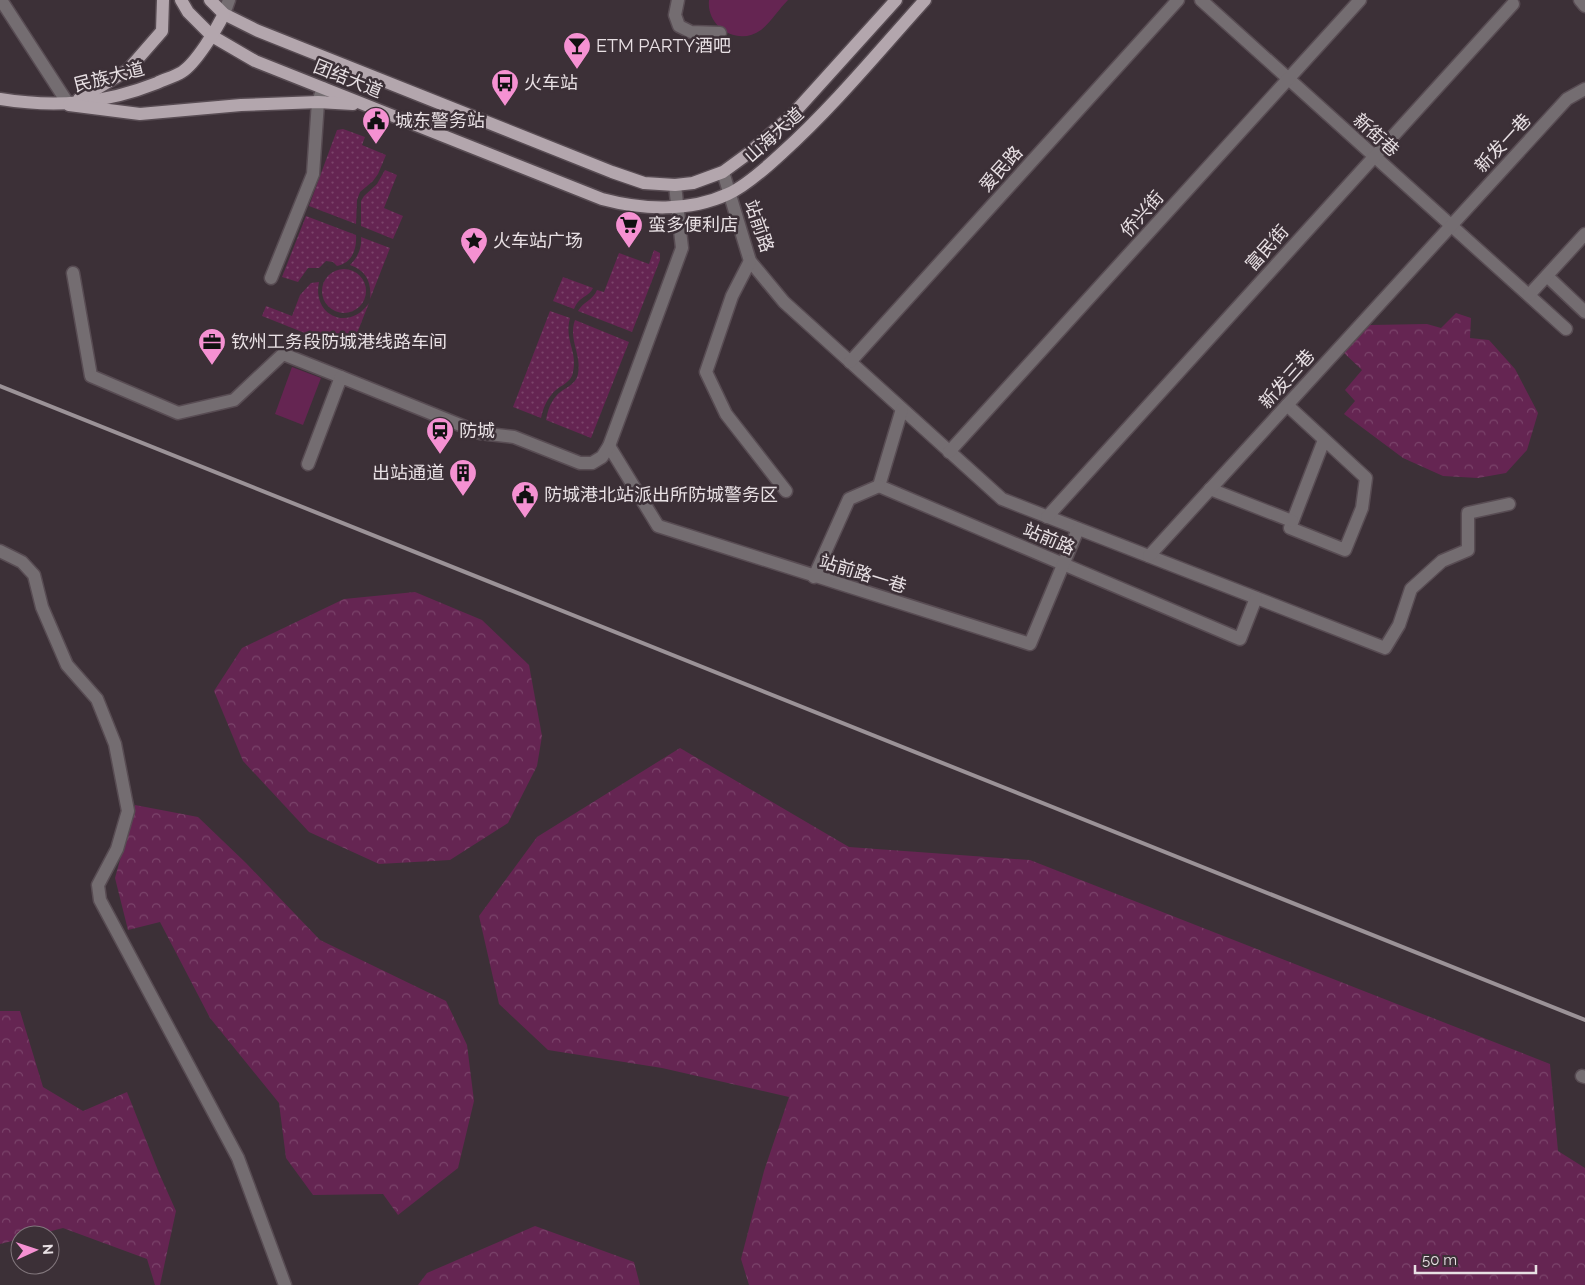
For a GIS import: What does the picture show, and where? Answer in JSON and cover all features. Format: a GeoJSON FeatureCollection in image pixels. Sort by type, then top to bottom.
{"type":"FeatureCollection","features":[{"type":"Feature","properties":{"kind":"main road"},"geometry":{"type":"LineString","coordinates":[[69,105],[128,70],[162,31],[163,0]]}},
{"type":"Feature","properties":{"kind":"main road","name":"团结大道"},"geometry":{"type":"LineString","coordinates":[[181,0],[188,12],[212,36],[255,61],[602,200]]}},
{"type":"Feature","properties":{"kind":"main road","name":"团结大道"},"geometry":{"type":"LineString","coordinates":[[210,0],[224,14],[256,30],[612,172]]}},
{"type":"Feature","properties":{"kind":"main road","name":"山海大道"},"geometry":{"type":"LineString","coordinates":[[612,172],[644,183],[675,185],[693,183],[723,172],[749,153],[793,114],[896,0]]}},
{"type":"Feature","properties":{"kind":"main road","name":"山海大道"},"geometry":{"type":"LineString","coordinates":[[602,200],[640,207],[678,207],[698,204],[729,194],[763,170],[808,129],[925,0]]}},
{"type":"Feature","properties":{"kind":"main road","name":"民族大道"},"geometry":{"type":"LineString","coordinates":[[0,99],[31,104],[69,105],[132,93],[182,72],[212,36],[224,14]]}},
{"type":"Feature","properties":{"kind":"main road"},"geometry":{"type":"LineString","coordinates":[[69,105],[140,114],[241,105],[318,102],[362,104]]}},
{"type":"Feature","properties":{"kind":"street"},"geometry":{"type":"LineString","coordinates":[[1,0],[69,105]]}},
{"type":"Feature","properties":{"kind":"street"},"geometry":{"type":"LineString","coordinates":[[224,14],[229,0]]}},
{"type":"Feature","properties":{"kind":"street"},"geometry":{"type":"LineString","coordinates":[[678,0],[675,15],[679,26],[691,32],[720,33]]}},
{"type":"Feature","properties":{"kind":"street","name":"爱民路"},"geometry":{"type":"LineString","coordinates":[[850,362],[1178,0]]}},
{"type":"Feature","properties":{"kind":"street","name":"新街巷"},"geometry":{"type":"LineString","coordinates":[[1201,0],[1566,329]]}},
{"type":"Feature","properties":{"kind":"street","name":"侨兴街"},"geometry":{"type":"LineString","coordinates":[[950,452],[1360,0]]}},
{"type":"Feature","properties":{"kind":"street"},"geometry":{"type":"LineString","coordinates":[[1580,0],[1585,6]]}},
{"type":"Feature","properties":{"kind":"street","name":"富民街"},"geometry":{"type":"LineString","coordinates":[[1047,517],[1513,4]]}},
{"type":"Feature","properties":{"kind":"street"},"geometry":{"type":"LineString","coordinates":[[271,278],[312,174],[318,102],[323,88]]}},
{"type":"Feature","properties":{"kind":"street","name":"新发一巷"},"geometry":{"type":"LineString","coordinates":[[1451,226],[1567,99],[1585,89]]}},
{"type":"Feature","properties":{"kind":"street","name":"站前路"},"geometry":{"type":"LineString","coordinates":[[723,172],[750,261],[784,302],[1002,499],[1385,648],[1399,625],[1411,589],[1442,561],[1468,550],[1468,513],[1509,504]]}},
{"type":"Feature","properties":{"kind":"street"},"geometry":{"type":"LineString","coordinates":[[73,273],[91,376],[178,413],[234,400],[283,354],[480,432],[514,437],[580,463],[592,463],[602,457],[609,446],[682,248],[675,185]]}},
{"type":"Feature","properties":{"kind":"street","name":"新发三巷"},"geometry":{"type":"LineString","coordinates":[[1149,556],[1451,226]]}},
{"type":"Feature","properties":{"kind":"street"},"geometry":{"type":"LineString","coordinates":[[1529,295],[1585,234]]}},
{"type":"Feature","properties":{"kind":"street"},"geometry":{"type":"LineString","coordinates":[[750,261],[732,296],[706,372],[726,414],[786,491]]}},
{"type":"Feature","properties":{"kind":"street"},"geometry":{"type":"LineString","coordinates":[[1547,276],[1585,312]]}},
{"type":"Feature","properties":{"kind":"street"},"geometry":{"type":"LineString","coordinates":[[308,464],[341,377]]}},
{"type":"Feature","properties":{"kind":"street"},"geometry":{"type":"LineString","coordinates":[[1287,405],[1366,478],[1362,508],[1345,550],[1290,528],[1324,440]]}},
{"type":"Feature","properties":{"kind":"street"},"geometry":{"type":"LineString","coordinates":[[814,577],[848,499],[879,486],[902,409]]}},
{"type":"Feature","properties":{"kind":"street","name":"站前路一巷"},"geometry":{"type":"LineString","coordinates":[[609,446],[658,526],[1030,644],[1078,529]]}},
{"type":"Feature","properties":{"kind":"street","name":"站前路"},"geometry":{"type":"LineString","coordinates":[[879,486],[1240,639],[1256,598]]}},
{"type":"Feature","properties":{"kind":"street"},"geometry":{"type":"LineString","coordinates":[[1210,489],[1292,521]]}},
{"type":"Feature","properties":{"kind":"street"},"geometry":{"type":"LineString","coordinates":[[0,551],[22,562],[34,575],[42,607],[67,665],[97,699],[115,744],[128,811],[117,849],[98,885],[100,900],[238,1158],[285,1285]]}},
{"type":"Feature","properties":{"kind":"green space"},"geometry":{"type":"Polygon","coordinates":[[[709,0],[788,0],[761,30],[752,35],[743,36],[725,32],[718,26],[709,10],[709,0]]]}},
{"type":"Feature","properties":{"kind":"green space"},"geometry":{"type":"Polygon","coordinates":[[[343,129],[365,137],[362,145],[386,155],[378,174],[360,192],[357,200],[356,224],[309,206],[337,130],[343,129]]]}},
{"type":"Feature","properties":{"kind":"green space"},"geometry":{"type":"Polygon","coordinates":[[[385,170],[397,175],[384,208],[403,216],[393,239],[361,226],[361,201],[377,184],[385,170]]]}},
{"type":"Feature","properties":{"kind":"green space"},"geometry":{"type":"Polygon","coordinates":[[[306,216],[356,235],[356,245],[350,259],[346,262],[337,266],[333,262],[326,261],[319,268],[308,268],[298,282],[282,277],[306,216]]]}},
{"type":"Feature","properties":{"kind":"green space"},"geometry":{"type":"Polygon","coordinates":[[[361,237],[390,248],[370,299],[370,288],[367,278],[360,270],[350,265],[359,252],[361,237]]]}},
{"type":"Feature","properties":{"kind":"green space"},"geometry":{"type":"Polygon","coordinates":[[[654,250],[660,253],[660,260],[632,332],[578,311],[597,290],[604,292],[619,253],[649,264],[654,250]]]}},
{"type":"Feature","properties":{"kind":"green space"},"geometry":{"type":"Polygon","coordinates":[[[344,269],[356,273],[362,279],[366,291],[362,303],[356,309],[344,313],[332,309],[326,303],[322,291],[326,279],[332,273],[344,269]]]}},
{"type":"Feature","properties":{"kind":"green space"},"geometry":{"type":"Polygon","coordinates":[[[563,277],[593,288],[590,293],[578,302],[574,309],[553,301],[563,277]]]}},
{"type":"Feature","properties":{"kind":"green space"},"geometry":{"type":"Polygon","coordinates":[[[319,282],[318,294],[321,304],[326,311],[334,316],[352,317],[361,312],[369,303],[350,351],[262,316],[266,306],[292,316],[300,295],[311,283],[319,282]]]}},
{"type":"Feature","properties":{"kind":"green space"},"geometry":{"type":"Polygon","coordinates":[[[550,311],[570,318],[569,333],[574,365],[572,376],[550,397],[541,418],[513,407],[550,311]]]}},
{"type":"Feature","properties":{"kind":"green space"},"geometry":{"type":"Polygon","coordinates":[[[1456,313],[1471,318],[1470,338],[1489,340],[1515,369],[1538,413],[1527,450],[1506,473],[1478,478],[1443,476],[1403,458],[1344,414],[1355,401],[1345,390],[1362,370],[1344,353],[1370,325],[1427,324],[1441,328],[1456,313]]]}},
{"type":"Feature","properties":{"kind":"green space"},"geometry":{"type":"Polygon","coordinates":[[[575,320],[629,342],[591,438],[546,420],[555,398],[577,378],[579,367],[573,334],[575,320]]]}},
{"type":"Feature","properties":{"kind":"green space"},"geometry":{"type":"Polygon","coordinates":[[[292,367],[321,378],[303,425],[275,414],[292,367]]]}},
{"type":"Feature","properties":{"kind":"green space"},"geometry":{"type":"Polygon","coordinates":[[[415,592],[482,620],[529,665],[542,736],[537,766],[508,823],[450,860],[379,864],[309,832],[243,761],[214,691],[242,648],[344,599],[415,592]]]}},
{"type":"Feature","properties":{"kind":"green space"},"geometry":{"type":"Polygon","coordinates":[[[680,748],[849,847],[1030,860],[1550,1064],[1558,1151],[1585,1168],[1585,1285],[749,1285],[741,1259],[764,1171],[789,1097],[662,1068],[548,1050],[499,1004],[479,916],[537,837],[680,748]]]}},
{"type":"Feature","properties":{"kind":"green space"},"geometry":{"type":"Polygon","coordinates":[[[135,805],[198,817],[246,863],[320,940],[446,1001],[467,1045],[474,1101],[458,1168],[398,1215],[383,1194],[313,1195],[286,1158],[279,1103],[210,1018],[160,922],[128,930],[115,878],[135,805]]]}},
{"type":"Feature","properties":{"kind":"green space"},"geometry":{"type":"Polygon","coordinates":[[[0,1011],[20,1011],[43,1087],[83,1111],[127,1092],[176,1211],[160,1285],[155,1285],[147,1259],[63,1228],[60,1229],[60,1225],[10,1225],[10,1242],[0,1244],[0,1011]]]}},
{"type":"Feature","properties":{"kind":"green space"},"geometry":{"type":"Polygon","coordinates":[[[535,1226],[634,1262],[640,1285],[418,1285],[427,1273],[535,1226]]]}},
{"type":"Feature","properties":{"kind":"railway"},"geometry":{"type":"LineString","coordinates":[[0,386],[1585,1020]]}},
{"type":"Feature","properties":{"kind":"place","name":"ETM PARTY酒吧"},"geometry":{"type":"Point","coordinates":[577,70]}},
{"type":"Feature","properties":{"kind":"place","name":"火车站"},"geometry":{"type":"Point","coordinates":[505,107]}},
{"type":"Feature","properties":{"kind":"place","name":"城东警务站"},"geometry":{"type":"Point","coordinates":[376,145]}},
{"type":"Feature","properties":{"kind":"place","name":"蛮多便利店"},"geometry":{"type":"Point","coordinates":[629,249]}},
{"type":"Feature","properties":{"kind":"place","name":"火车站广场"},"geometry":{"type":"Point","coordinates":[474,265]}},
{"type":"Feature","properties":{"kind":"place","name":"钦州工务段防城港线路车间"},"geometry":{"type":"Point","coordinates":[212,366]}},
{"type":"Feature","properties":{"kind":"place","name":"防城"},"geometry":{"type":"Point","coordinates":[440,455]}},
{"type":"Feature","properties":{"kind":"place","name":"出站通道"},"geometry":{"type":"Point","coordinates":[463,497]}},
{"type":"Feature","properties":{"kind":"place","name":"防城港北站派出所防城警务区"},"geometry":{"type":"Point","coordinates":[525,519]}}]}
